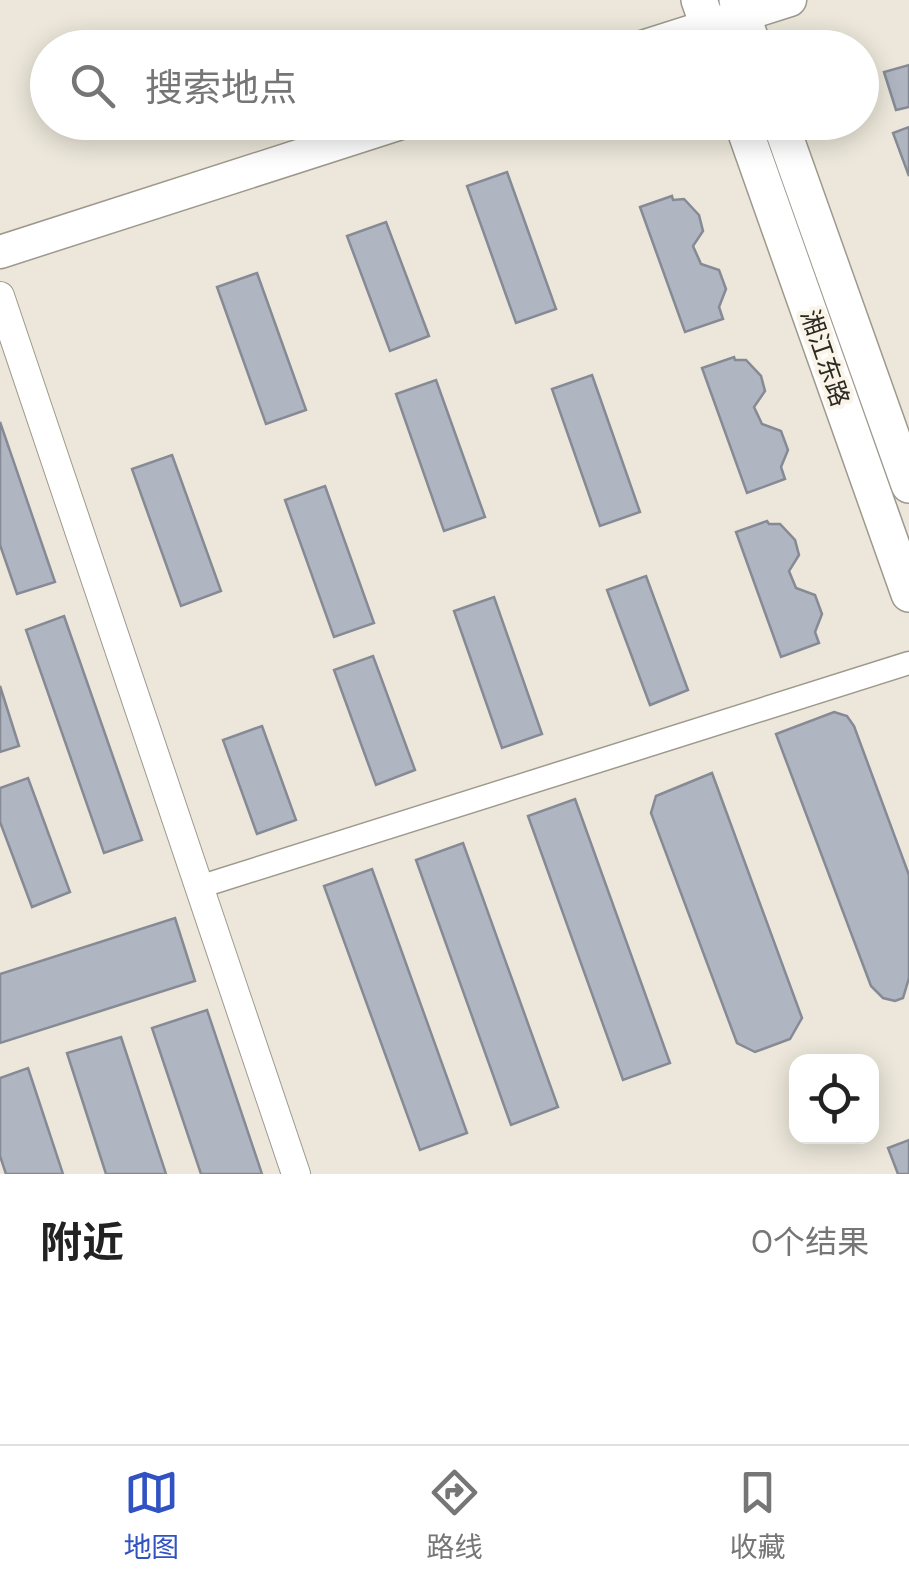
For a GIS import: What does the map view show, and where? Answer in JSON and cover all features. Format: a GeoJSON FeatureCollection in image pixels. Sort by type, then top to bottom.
{"type":"FeatureCollection","features":[{"type":"Feature","properties":{"kind":"main road"},"geometry":{"type":"LineString","coordinates":[[708,24],[744,21],[790,0]]}},
{"type":"Feature","properties":{"kind":"main road"},"geometry":{"type":"LineString","coordinates":[[0,252],[348,140]]}},
{"type":"Feature","properties":{"kind":"main road","name":"湘江东路"},"geometry":{"type":"LineString","coordinates":[[748,140],[909,594]]}},
{"type":"Feature","properties":{"kind":"main road","name":"湘江东路"},"geometry":{"type":"LineString","coordinates":[[786,140],[909,486]]}},
{"type":"Feature","properties":{"kind":"street"},"geometry":{"type":"LineString","coordinates":[[0,296],[296,1174]]}},
{"type":"Feature","properties":{"kind":"street"},"geometry":{"type":"LineString","coordinates":[[199,887],[909,663]]}},
{"type":"Feature","properties":{"kind":"building"},"geometry":{"type":"Polygon","coordinates":[[[909,65],[909,107],[896,110],[884,72],[909,65]]]}},
{"type":"Feature","properties":{"kind":"building"},"geometry":{"type":"Polygon","coordinates":[[[909,127],[909,176],[893,133],[909,127]]]}},
{"type":"Feature","properties":{"kind":"building"},"geometry":{"type":"Polygon","coordinates":[[[507,172],[556,309],[516,323],[467,186],[507,172]]]}},
{"type":"Feature","properties":{"kind":"building"},"geometry":{"type":"Polygon","coordinates":[[[672,196],[673,200],[684,199],[699,215],[703,231],[693,246],[701,264],[719,270],[726,289],[719,307],[723,319],[685,332],[640,207],[672,196]]]}},
{"type":"Feature","properties":{"kind":"building"},"geometry":{"type":"Polygon","coordinates":[[[386,222],[429,336],[390,351],[347,236],[386,222]]]}},
{"type":"Feature","properties":{"kind":"building"},"geometry":{"type":"Polygon","coordinates":[[[257,273],[306,410],[266,424],[217,287],[257,273]]]}},
{"type":"Feature","properties":{"kind":"building"},"geometry":{"type":"Polygon","coordinates":[[[734,357],[746,360],[761,376],[765,391],[754,407],[762,424],[781,431],[788,450],[781,467],[785,479],[747,493],[702,368],[734,357]]]}},
{"type":"Feature","properties":{"kind":"building"},"geometry":{"type":"Polygon","coordinates":[[[592,375],[640,512],[600,526],[552,389],[592,375]]]}},
{"type":"Feature","properties":{"kind":"building"},"geometry":{"type":"Polygon","coordinates":[[[436,380],[485,517],[444,531],[396,394],[436,380]]]}},
{"type":"Feature","properties":{"kind":"building"},"geometry":{"type":"Polygon","coordinates":[[[0,422],[55,582],[17,594],[0,545],[0,422]]]}},
{"type":"Feature","properties":{"kind":"building"},"geometry":{"type":"Polygon","coordinates":[[[172,455],[221,591],[181,606],[132,469],[172,455]]]}},
{"type":"Feature","properties":{"kind":"building"},"geometry":{"type":"Polygon","coordinates":[[[325,486],[374,623],[334,637],[285,500],[325,486]]]}},
{"type":"Feature","properties":{"kind":"building"},"geometry":{"type":"Polygon","coordinates":[[[767,521],[780,524],[795,540],[799,555],[789,571],[796,588],[815,595],[822,614],[815,632],[819,643],[781,657],[736,532],[767,521]]]}},
{"type":"Feature","properties":{"kind":"building"},"geometry":{"type":"Polygon","coordinates":[[[646,576],[688,690],[650,705],[607,590],[646,576]]]}},
{"type":"Feature","properties":{"kind":"building"},"geometry":{"type":"Polygon","coordinates":[[[494,597],[542,734],[502,748],[454,611],[494,597]]]}},
{"type":"Feature","properties":{"kind":"building"},"geometry":{"type":"Polygon","coordinates":[[[64,616],[142,840],[104,853],[26,630],[64,616]]]}},
{"type":"Feature","properties":{"kind":"building"},"geometry":{"type":"Polygon","coordinates":[[[373,656],[415,770],[376,785],[334,670],[373,656]]]}},
{"type":"Feature","properties":{"kind":"building"},"geometry":{"type":"Polygon","coordinates":[[[0,686],[19,746],[0,752],[0,686]]]}},
{"type":"Feature","properties":{"kind":"building"},"geometry":{"type":"Polygon","coordinates":[[[834,712],[847,716],[854,726],[909,875],[909,978],[903,998],[895,1001],[883,998],[871,986],[776,734],[834,712]]]}},
{"type":"Feature","properties":{"kind":"building"},"geometry":{"type":"Polygon","coordinates":[[[262,726],[296,820],[257,834],[223,740],[262,726]]]}},
{"type":"Feature","properties":{"kind":"building"},"geometry":{"type":"Polygon","coordinates":[[[712,773],[802,1018],[790,1039],[755,1052],[737,1043],[651,813],[656,796],[712,773]]]}},
{"type":"Feature","properties":{"kind":"building"},"geometry":{"type":"Polygon","coordinates":[[[28,778],[70,892],[32,907],[0,822],[0,788],[28,778]]]}},
{"type":"Feature","properties":{"kind":"building"},"geometry":{"type":"Polygon","coordinates":[[[575,799],[670,1063],[623,1080],[528,816],[575,799]]]}},
{"type":"Feature","properties":{"kind":"building"},"geometry":{"type":"Polygon","coordinates":[[[463,843],[558,1107],[511,1125],[416,860],[463,843]]]}},
{"type":"Feature","properties":{"kind":"building"},"geometry":{"type":"Polygon","coordinates":[[[372,869],[467,1133],[420,1150],[324,886],[372,869]]]}},
{"type":"Feature","properties":{"kind":"building"},"geometry":{"type":"Polygon","coordinates":[[[175,918],[195,981],[0,1043],[0,974],[175,918]]]}},
{"type":"Feature","properties":{"kind":"building"},"geometry":{"type":"Polygon","coordinates":[[[207,1010],[262,1174],[201,1174],[152,1028],[207,1010]]]}},
{"type":"Feature","properties":{"kind":"building"},"geometry":{"type":"Polygon","coordinates":[[[121,1037],[166,1174],[106,1174],[67,1053],[121,1037]]]}},
{"type":"Feature","properties":{"kind":"building"},"geometry":{"type":"Polygon","coordinates":[[[28,1068],[63,1174],[6,1174],[0,1156],[0,1078],[28,1068]]]}},
{"type":"Feature","properties":{"kind":"building"},"geometry":{"type":"Polygon","coordinates":[[[909,1140],[909,1174],[898,1174],[888,1148],[909,1140]]]}}]}
